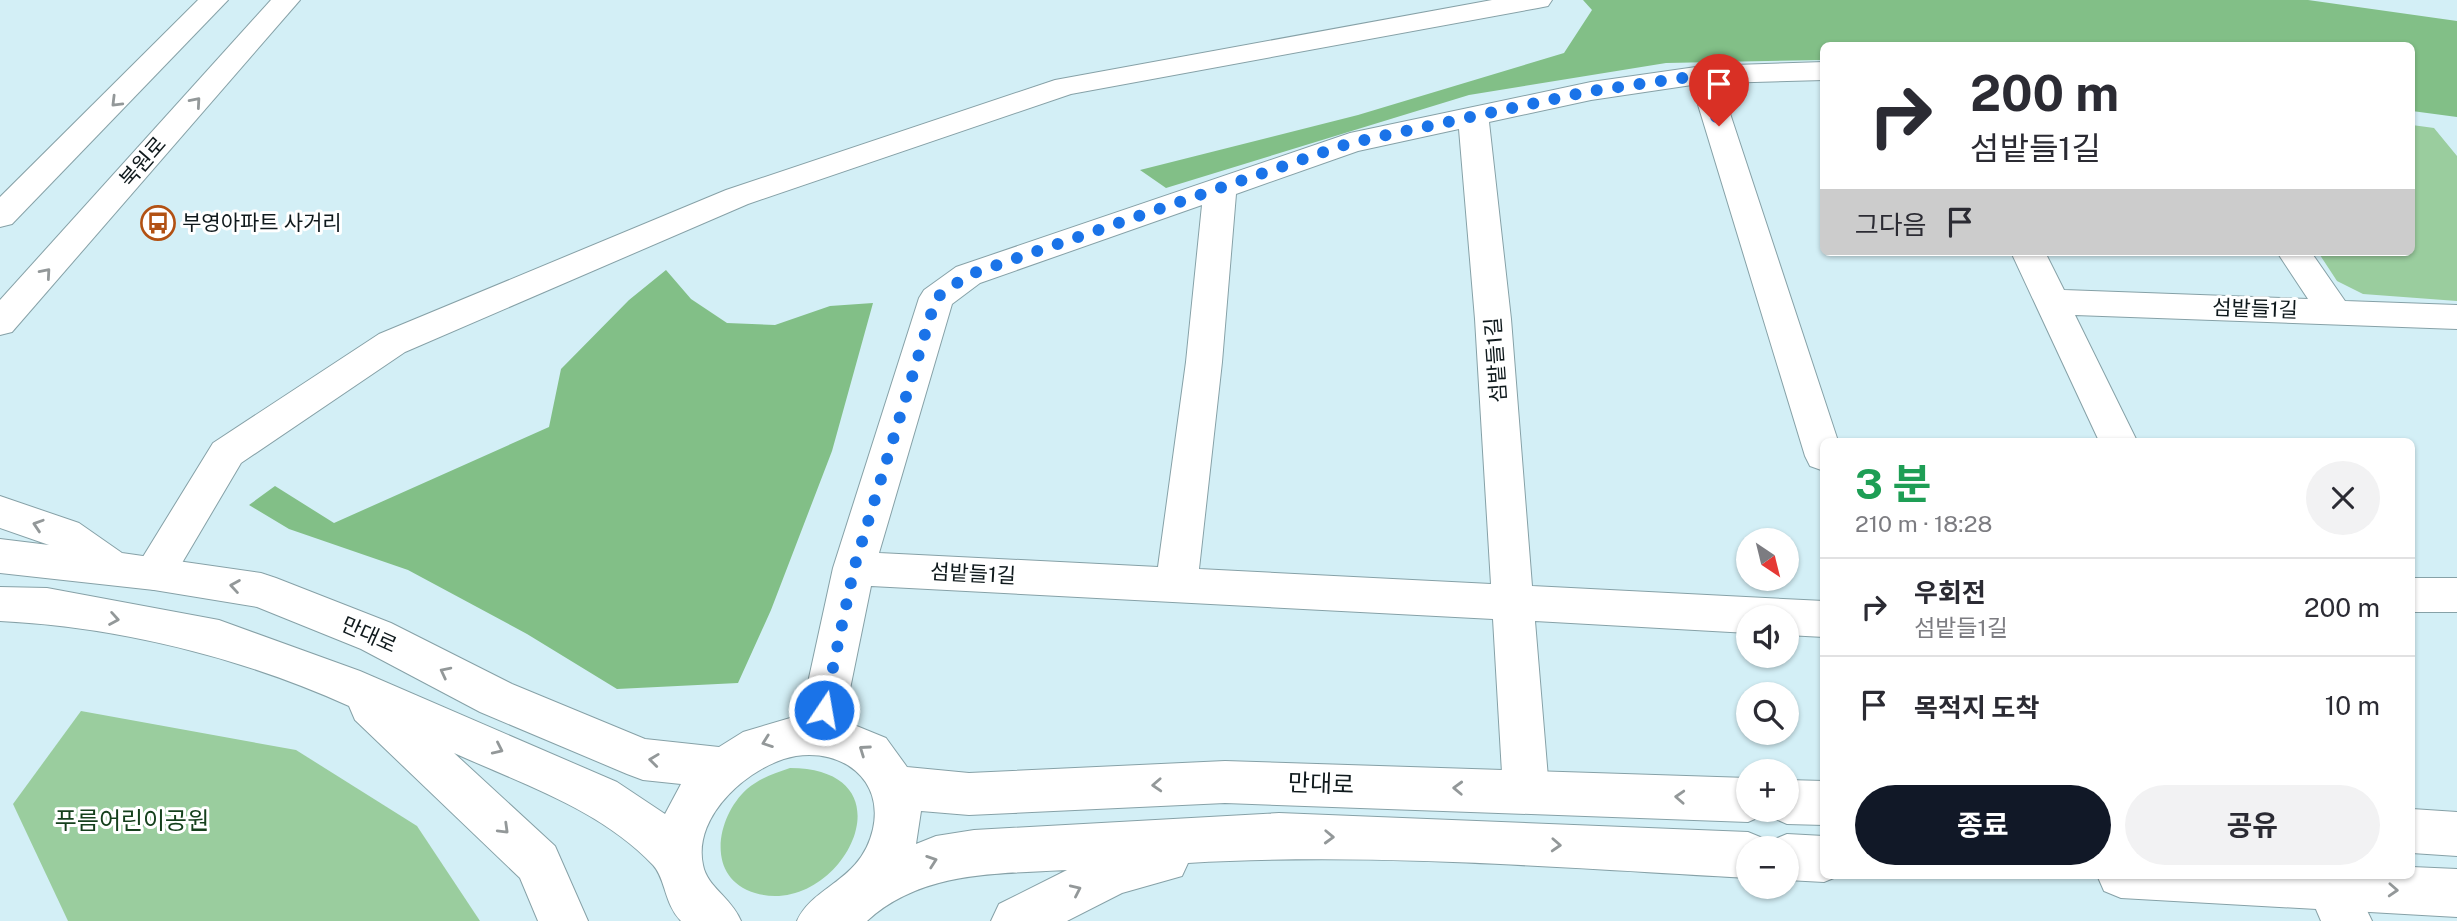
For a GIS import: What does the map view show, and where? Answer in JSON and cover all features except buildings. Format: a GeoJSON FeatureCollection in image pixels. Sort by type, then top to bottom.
{"type":"FeatureCollection","features":[{"type":"Feature","properties":{"kind":"street"},"geometry":{"type":"LineString","coordinates":[[0,216],[214,0]]}},
{"type":"Feature","properties":{"kind":"street","name":"북원로"},"geometry":{"type":"LineString","coordinates":[[8,316],[286,0]]}},
{"type":"Feature","properties":{"kind":"street"},"geometry":{"type":"LineString","coordinates":[[0,512],[65,534],[134,571],[227,453],[392,343],[737,197],[1065,86],[1538,0]]}},
{"type":"Feature","properties":{"kind":"street"},"geometry":{"type":"LineString","coordinates":[[819,733],[854,568],[936,298],[968,275],[1350,143],[1591,91],[1703,75],[1820,71]]}},
{"type":"Feature","properties":{"kind":"street"},"geometry":{"type":"LineString","coordinates":[[1703,75],[1820,443]]}},
{"type":"Feature","properties":{"kind":"street","name":"섬밭들1길"},"geometry":{"type":"LineString","coordinates":[[1473,118],[1493,319],[1513,603]]}},
{"type":"Feature","properties":{"kind":"street"},"geometry":{"type":"LineString","coordinates":[[1176,585],[1204,362],[1220,189]]}},
{"type":"Feature","properties":{"kind":"street"},"geometry":{"type":"LineString","coordinates":[[2030,256],[2117,438]]}},
{"type":"Feature","properties":{"kind":"street"},"geometry":{"type":"LineString","coordinates":[[2297,256],[2335,312]]}},
{"type":"Feature","properties":{"kind":"street","name":"섬밭들1길"},"geometry":{"type":"LineString","coordinates":[[2052,302],[2457,317]]}},
{"type":"Feature","properties":{"kind":"street"},"geometry":{"type":"LineString","coordinates":[[0,348],[8,316]]}},
{"type":"Feature","properties":{"kind":"street","name":"만대로"},"geometry":{"type":"LineString","coordinates":[[0,556],[134,571],[261,590],[376,636],[496,698],[643,759],[722,768]]}},
{"type":"Feature","properties":{"kind":"street","name":"섬밭들1길"},"geometry":{"type":"LineString","coordinates":[[854,568],[1820,619]]}},
{"type":"Feature","properties":{"kind":"street"},"geometry":{"type":"LineString","coordinates":[[2415,595],[2457,595]]}},
{"type":"Feature","properties":{"kind":"street"},"geometry":{"type":"LineString","coordinates":[[1513,603],[1526,790]]}},
{"type":"Feature","properties":{"kind":"street"},"geometry":{"type":"LineString","coordinates":[[0,604],[47,606],[219,638],[345,684],[601,797],[643,825],[691,897]]}},
{"type":"Feature","properties":{"kind":"street"},"geometry":{"type":"LineString","coordinates":[[0,615],[47,606]]}},
{"type":"Feature","properties":{"kind":"street"},"geometry":{"type":"LineString","coordinates":[[345,684],[428,757],[538,862],[563,921]]}},
{"type":"Feature","properties":{"kind":"street"},"geometry":{"type":"LineString","coordinates":[[691,897],[683,826],[698,795],[722,768],[751,748],[784,736],[819,733],[852,741],[878,759],[894,787],[899,819],[890,855],[840,911]]}},
{"type":"Feature","properties":{"kind":"street","name":"만대로"},"geometry":{"type":"LineString","coordinates":[[894,787],[969,794],[1225,782],[1526,790],[1736,799]]}},
{"type":"Feature","properties":{"kind":"street"},"geometry":{"type":"LineString","coordinates":[[1799,802],[1820,803]]}},
{"type":"Feature","properties":{"kind":"street"},"geometry":{"type":"LineString","coordinates":[[2415,831],[2457,834]]}},
{"type":"Feature","properties":{"kind":"street"},"geometry":{"type":"LineString","coordinates":[[840,911],[936,859],[974,853],[1279,835],[1478,841],[1736,854]]}},
{"type":"Feature","properties":{"kind":"street"},"geometry":{"type":"LineString","coordinates":[[1016,921],[1115,871],[1279,835]]}},
{"type":"Feature","properties":{"kind":"street"},"geometry":{"type":"LineString","coordinates":[[1799,858],[1820,859]]}},
{"type":"Feature","properties":{"kind":"street"},"geometry":{"type":"LineString","coordinates":[[2166,879],[2334,894],[2457,893]]}},
{"type":"Feature","properties":{"kind":"green space"},"geometry":{"type":"Polygon","coordinates":[[[1583,0],[2308,0],[2457,21],[2457,117],[2415,111],[2415,42],[1820,42],[1820,60],[1666,63],[1469,95],[1166,188],[1140,170],[1358,115],[1564,53],[1592,10],[1583,0]]]}},
{"type":"Feature","properties":{"kind":"green space"},"geometry":{"type":"Polygon","coordinates":[[[2415,125],[2434,128],[2457,156],[2457,301],[2363,294],[2337,281],[2321,256],[2415,256],[2415,125]]]}},
{"type":"Feature","properties":{"kind":"green space"},"geometry":{"type":"Polygon","coordinates":[[[666,270],[691,299],[727,323],[775,325],[830,306],[873,303],[832,451],[771,610],[738,683],[617,689],[527,634],[408,570],[289,529],[249,505],[275,486],[334,523],[549,427],[561,369],[629,300],[666,270]]]}},
{"type":"Feature","properties":{"kind":"green space","name":"푸름어린이공원"},"geometry":{"type":"Polygon","coordinates":[[[81,711],[296,750],[417,826],[480,921],[68,921],[13,804],[81,711]]]}},
{"type":"Feature","properties":{"kind":"green space"},"geometry":{"type":"Polygon","coordinates":[[[790,768],[829,775],[850,792],[858,815],[852,841],[837,865],[814,885],[786,895],[755,893],[739,885],[728,874],[722,861],[723,830],[736,801],[747,789],[762,779],[790,768]]]}},
{"type":"Feature","properties":{"kind":"place","name":"부영아파트 사거리"},"geometry":{"type":"Point","coordinates":[158,223]}},
{"type":"Feature","properties":{"kind":"route"},"geometry":{"type":"LineString","coordinates":[[824,710],[854,568],[936,298],[968,275],[1350,143],[1591,91],[1703,75],[1719,126]]}}]}
